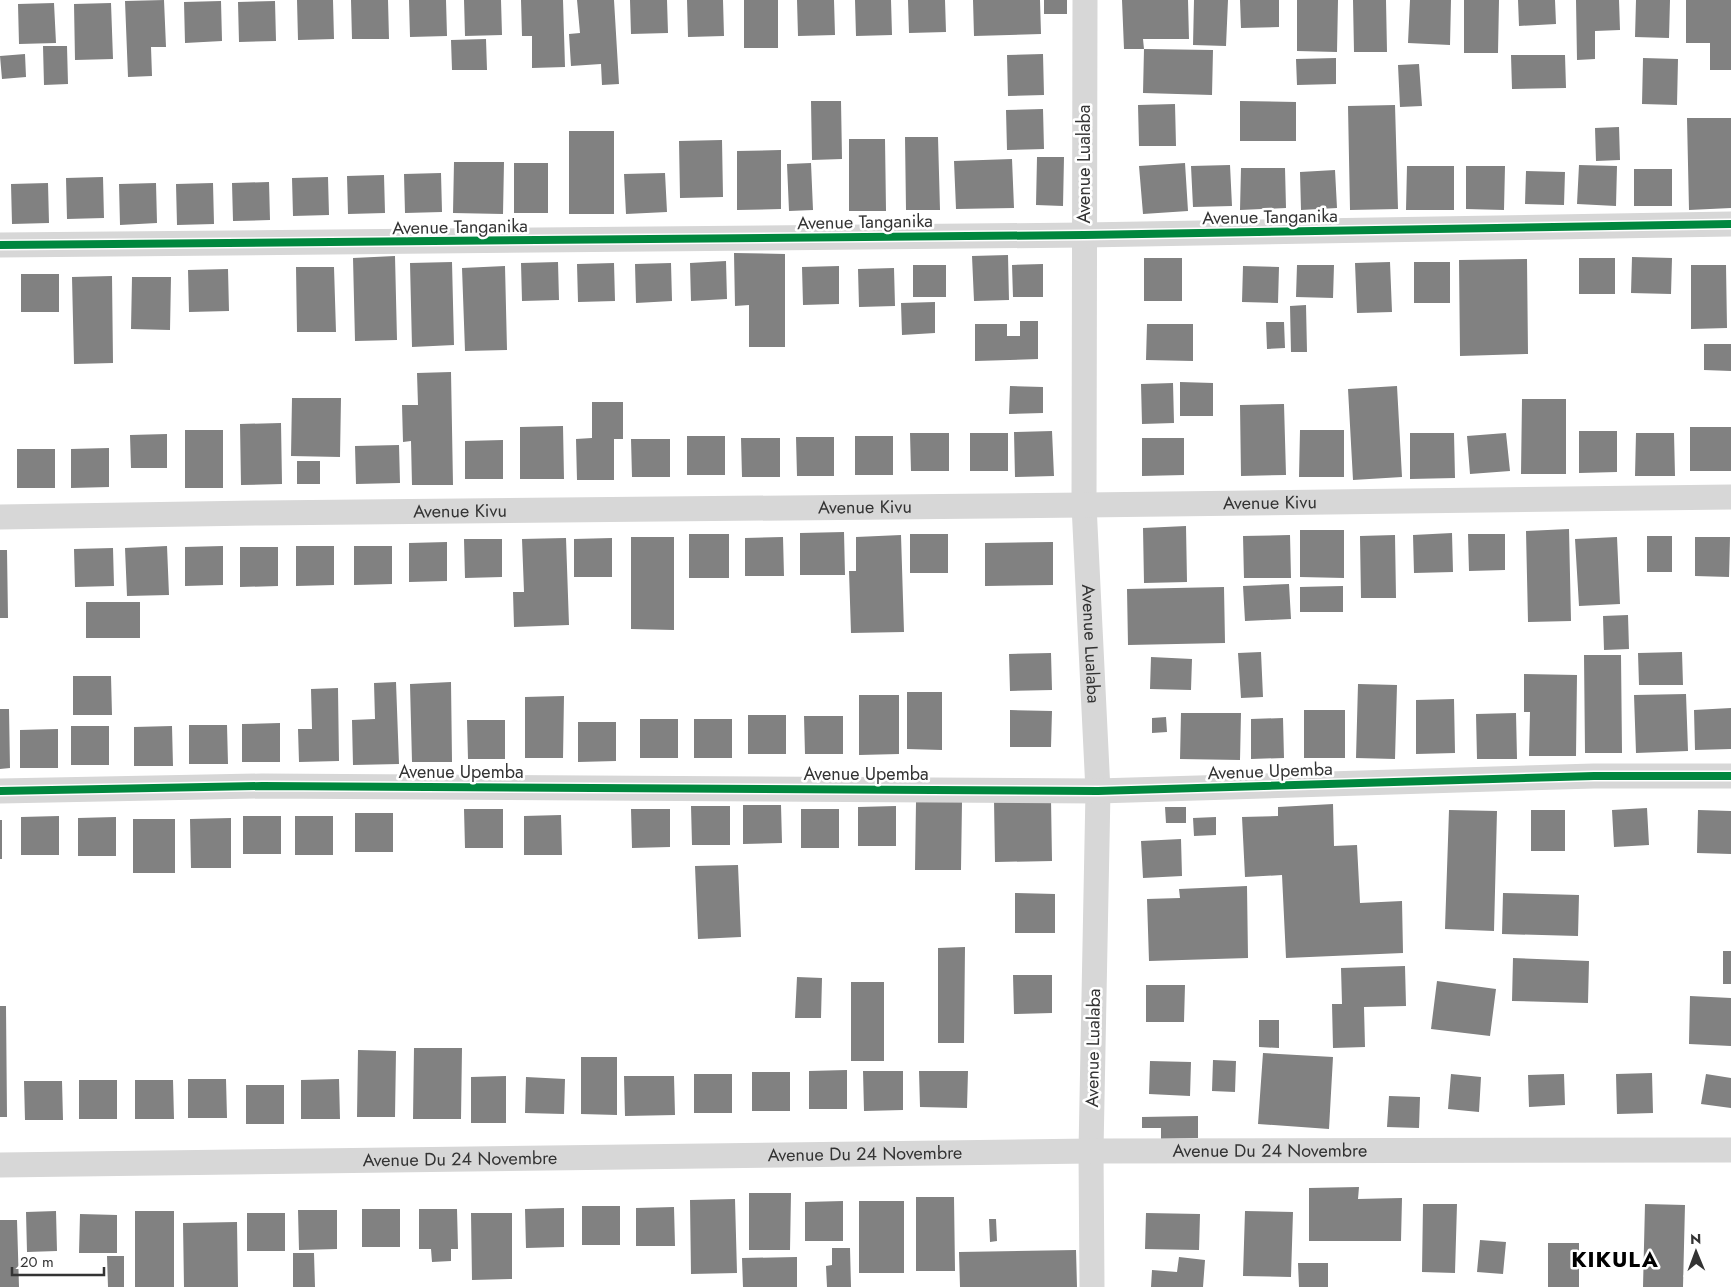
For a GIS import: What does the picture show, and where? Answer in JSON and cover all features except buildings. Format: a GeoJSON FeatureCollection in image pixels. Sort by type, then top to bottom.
{"type":"FeatureCollection","features":[{"type":"Feature","properties":{"kind":"street","name":"Avenue Lualaba"},"geometry":{"type":"LineString","coordinates":[[1085,0],[1084,506],[1098,791],[1091,1151],[1092,1287]]}},
{"type":"Feature","properties":{"kind":"street","name":"Avenue Tanganika"},"geometry":{"type":"LineString","coordinates":[[0,245],[1084,235],[1731,224]]}},
{"type":"Feature","properties":{"kind":"street","name":"Avenue Kivu"},"geometry":{"type":"LineString","coordinates":[[0,517],[281,512],[1084,506],[1731,497]]}},
{"type":"Feature","properties":{"kind":"street","name":"Avenue Upemba"},"geometry":{"type":"LineString","coordinates":[[0,791],[262,786],[1098,791],[1594,776],[1731,776]]}},
{"type":"Feature","properties":{"kind":"street","name":"Avenue Du 24 Novembre"},"geometry":{"type":"LineString","coordinates":[[0,1165],[1091,1151],[1731,1150]]}},
{"type":"Feature","properties":{"kind":"cycle path"},"geometry":{"type":"LineString","coordinates":[[0,245],[1084,235],[1731,224]]}},
{"type":"Feature","properties":{"kind":"cycle path"},"geometry":{"type":"LineString","coordinates":[[0,791],[262,786],[1098,791],[1594,776],[1731,776]]}},
{"type":"Feature","properties":{"kind":"district","name":"KIKULA"},"geometry":{"type":"Point","coordinates":[1615,1259]}}]}
